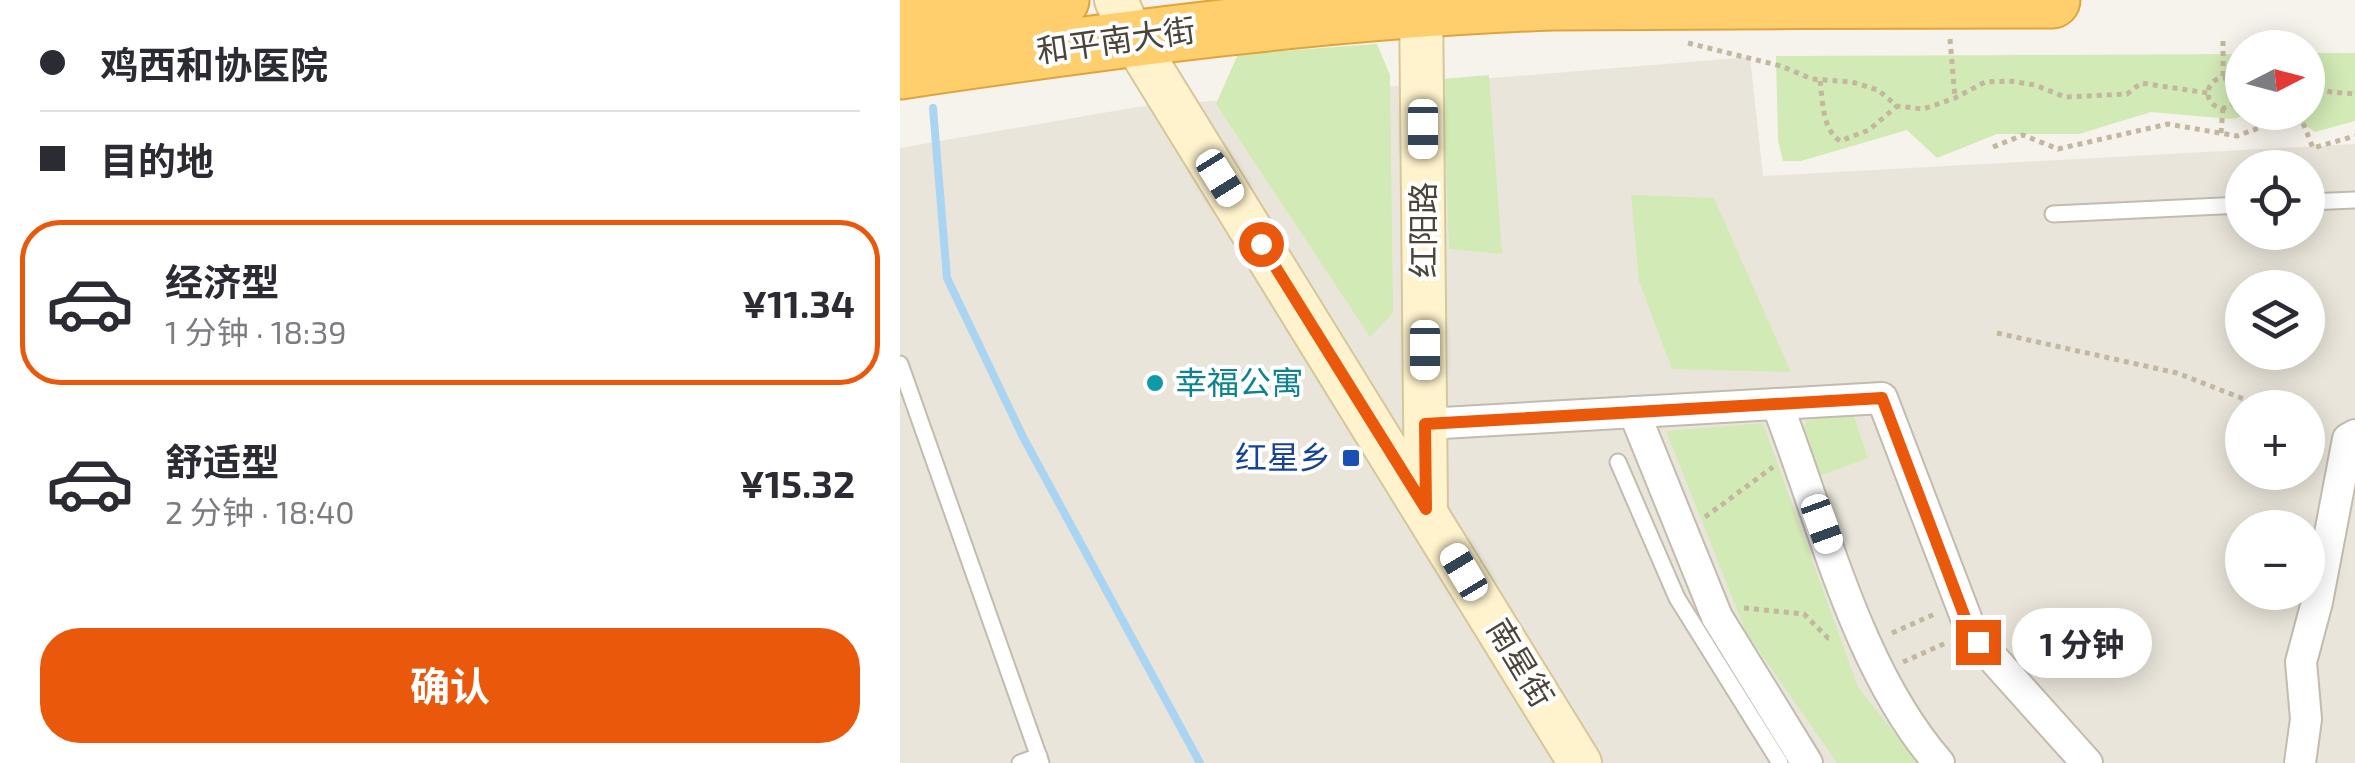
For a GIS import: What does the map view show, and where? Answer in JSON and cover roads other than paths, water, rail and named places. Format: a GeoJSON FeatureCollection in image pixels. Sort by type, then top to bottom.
{"type":"FeatureCollection","features":[{"type":"Feature","properties":{"kind":"highway","name":"和平南大街"},"geometry":{"type":"LineString","coordinates":[[900,24],[1061,0]]}},
{"type":"Feature","properties":{"kind":"highway","name":"和平南大街"},"geometry":{"type":"LineString","coordinates":[[900,72],[1124,18],[1271,20],[1422,5],[1554,2],[2052,0]]}},
{"type":"Feature","properties":{"kind":"street","name":"红阳路"},"geometry":{"type":"LineString","coordinates":[[1422,5],[1426,509]]}},
{"type":"Feature","properties":{"kind":"street","name":"南星街"},"geometry":{"type":"LineString","coordinates":[[1124,18],[1580,763]]}},
{"type":"Feature","properties":{"kind":"street"},"geometry":{"type":"LineString","coordinates":[[1425,424],[1882,398],[1972,636],[2087,763]]}},
{"type":"Feature","properties":{"kind":"street"},"geometry":{"type":"LineString","coordinates":[[1777,404],[1879,673],[1924,746],[1939,763]]}},
{"type":"Feature","properties":{"kind":"street"},"geometry":{"type":"LineString","coordinates":[[1634,412],[1718,617],[1807,763]]}},
{"type":"Feature","properties":{"kind":"street"},"geometry":{"type":"LineString","coordinates":[[2300,763],[2306,720],[2301,662],[2317,602],[2348,438],[2355,435]]}},
{"type":"Feature","properties":{"kind":"lane"},"geometry":{"type":"LineString","coordinates":[[2325,201],[2355,200]]}},
{"type":"Feature","properties":{"kind":"lane"},"geometry":{"type":"LineString","coordinates":[[2053,214],[2225,207]]}},
{"type":"Feature","properties":{"kind":"lane"},"geometry":{"type":"LineString","coordinates":[[900,364],[1040,759],[1020,763]]}},
{"type":"Feature","properties":{"kind":"lane"},"geometry":{"type":"LineString","coordinates":[[1618,462],[1677,598],[1780,763]]}},
{"type":"Feature","properties":{"kind":"waterway"},"geometry":{"type":"LineString","coordinates":[[933,108],[947,278],[1023,437],[1200,763]]}},
{"type":"Feature","properties":{"kind":"place","name":"幸福公寓"},"geometry":{"type":"Point","coordinates":[1155,383]}},
{"type":"Feature","properties":{"kind":"place","name":"红星乡"},"geometry":{"type":"Point","coordinates":[1351,458]}}]}
